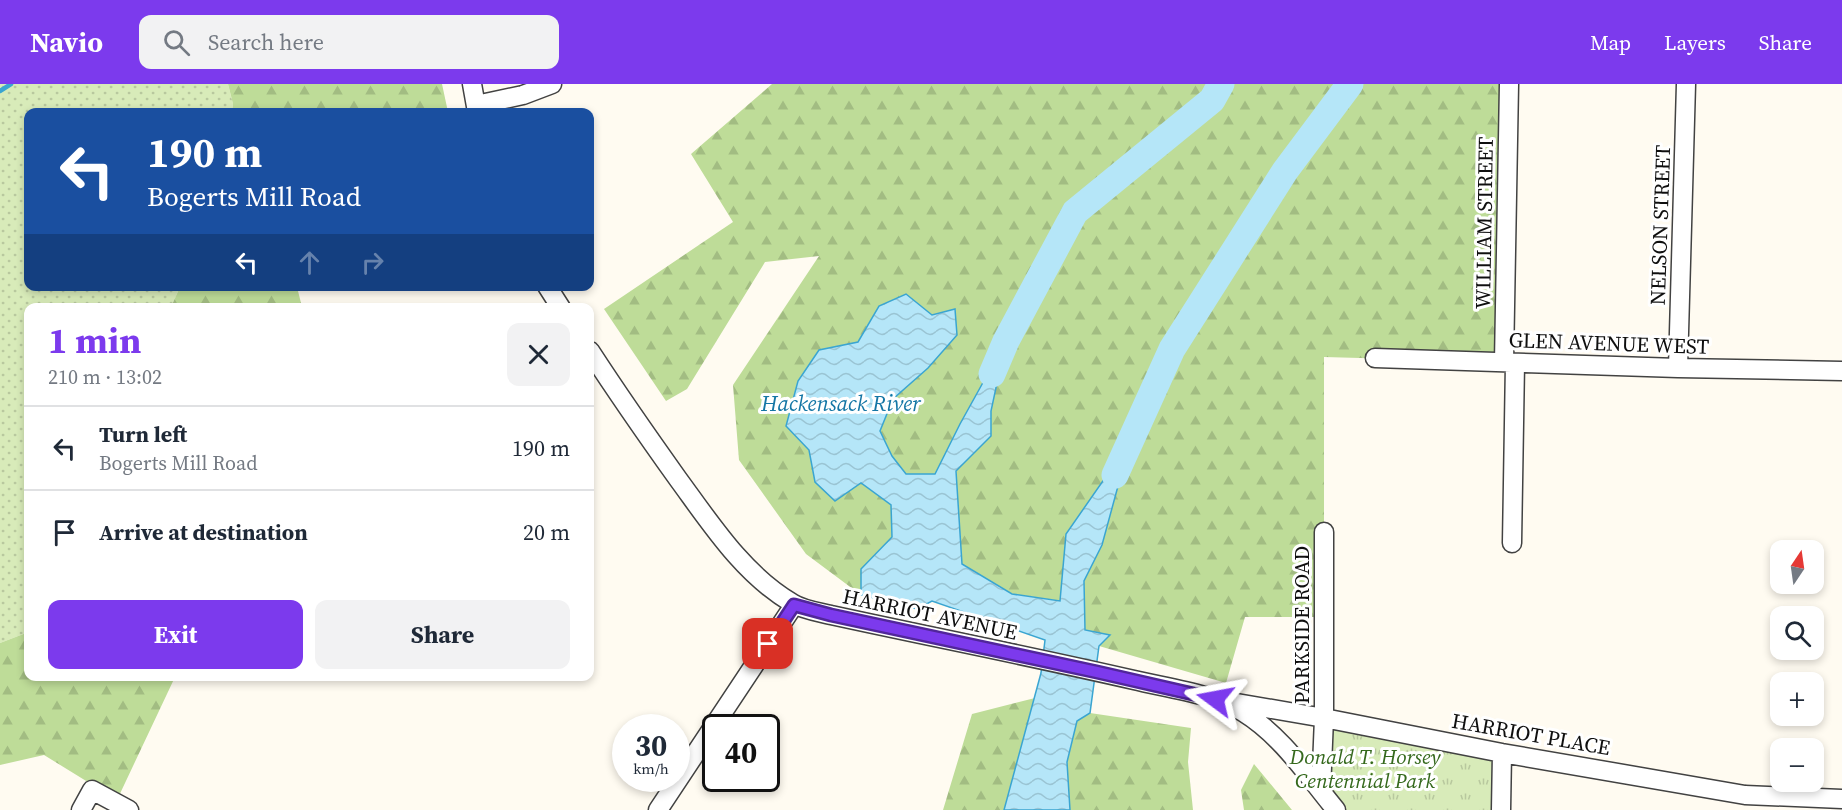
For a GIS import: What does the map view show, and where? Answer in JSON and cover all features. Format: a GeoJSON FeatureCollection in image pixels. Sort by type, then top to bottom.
{"type":"FeatureCollection","features":[{"type":"Feature","properties":{"kind":"street"},"geometry":{"type":"LineString","coordinates":[[472,84],[477,108]]}},
{"type":"Feature","properties":{"kind":"street"},"geometry":{"type":"LineString","coordinates":[[480,108],[552,84]]}},
{"type":"Feature","properties":{"kind":"street","name":"WILLIAM STREET"},"geometry":{"type":"LineString","coordinates":[[1509,84],[1512,543]]}},
{"type":"Feature","properties":{"kind":"street","name":"NELSON STREET"},"geometry":{"type":"LineString","coordinates":[[1678,368],[1686,84]]}},
{"type":"Feature","properties":{"kind":"street","name":"HARRIOT AVENUE"},"geometry":{"type":"LineString","coordinates":[[594,357],[626,406],[715,530],[740,560],[794,605],[1215,699],[1241,710],[1268,729],[1290,752],[1336,810]]}},
{"type":"Feature","properties":{"kind":"street","name":"GLEN AVENUE WEST"},"geometry":{"type":"LineString","coordinates":[[1375,358],[1842,371]]}},
{"type":"Feature","properties":{"kind":"street","name":"PARKSIDE ROAD"},"geometry":{"type":"LineString","coordinates":[[1321,791],[1324,718],[1324,532]]}},
{"type":"Feature","properties":{"kind":"street"},"geometry":{"type":"LineString","coordinates":[[658,810],[794,605]]}},
{"type":"Feature","properties":{"kind":"street","name":"HARRIOT PLACE"},"geometry":{"type":"LineString","coordinates":[[1215,699],[1502,753],[1745,795],[1842,799]]}},
{"type":"Feature","properties":{"kind":"street"},"geometry":{"type":"LineString","coordinates":[[1501,810],[1502,753]]}},
{"type":"Feature","properties":{"kind":"street"},"geometry":{"type":"LineString","coordinates":[[81,810],[92,790],[129,810]]}},
{"type":"Feature","properties":{"kind":"green space"},"geometry":{"type":"Polygon","coordinates":[[[0,84],[228,84],[232,108],[24,108],[24,291],[178,291],[173,303],[24,303],[24,634],[0,643],[0,84]]]}},
{"type":"Feature","properties":{"kind":"green space"},"geometry":{"type":"Polygon","coordinates":[[[228,84],[442,84],[447,108],[232,108],[228,84]]]}},
{"type":"Feature","properties":{"kind":"green space"},"geometry":{"type":"Polygon","coordinates":[[[772,84],[1509,84],[1504,362],[1324,357],[1324,617],[1245,617],[1226,683],[1099,646],[1109,635],[1085,630],[1084,581],[1102,545],[1129,444],[1066,534],[1061,601],[1012,594],[962,564],[956,471],[991,436],[991,411],[1005,343],[935,474],[906,474],[892,456],[880,431],[893,399],[928,368],[932,315],[879,306],[858,342],[819,350],[798,381],[786,426],[809,450],[815,482],[861,483],[891,505],[892,537],[861,569],[861,595],[806,554],[739,460],[733,385],[819,256],[765,262],[687,389],[666,401],[604,309],[733,222],[691,154],[772,84]]]}},
{"type":"Feature","properties":{"kind":"green space"},"geometry":{"type":"Polygon","coordinates":[[[178,291],[298,291],[301,303],[173,303],[178,291]]]}},
{"type":"Feature","properties":{"kind":"green space"},"geometry":{"type":"Polygon","coordinates":[[[24,634],[24,681],[173,681],[117,800],[44,755],[0,765],[0,643],[24,634]]]}},
{"type":"Feature","properties":{"kind":"green space"},"geometry":{"type":"Polygon","coordinates":[[[1035,698],[1004,810],[943,810],[972,714],[1035,698]]]}},
{"type":"Feature","properties":{"kind":"green space"},"geometry":{"type":"Polygon","coordinates":[[[1090,713],[1191,728],[1188,762],[1193,810],[1070,810],[1067,762],[1077,721],[1090,713]]]}},
{"type":"Feature","properties":{"kind":"green space","name":"Donald T. Horsey Centennial Park"},"geometry":{"type":"Polygon","coordinates":[[[1324,718],[1502,753],[1501,810],[1336,810],[1321,791],[1324,718]]]}},
{"type":"Feature","properties":{"kind":"green space"},"geometry":{"type":"Polygon","coordinates":[[[1254,764],[1292,810],[1244,810],[1241,790],[1254,764]]]}},
{"type":"Feature","properties":{"kind":"water","name":"Hackensack River"},"geometry":{"type":"Polygon","coordinates":[[[906,294],[932,315],[955,309],[957,335],[928,368],[893,399],[880,431],[892,456],[906,474],[935,474],[1006,341],[991,411],[991,436],[956,471],[962,564],[1012,594],[1060,601],[1066,534],[1130,442],[1102,545],[1084,581],[1085,630],[1110,635],[1099,646],[1090,713],[1077,721],[1067,762],[1070,810],[1004,810],[1041,673],[1045,640],[932,601],[917,609],[861,595],[861,569],[892,537],[891,505],[861,483],[835,501],[815,482],[809,450],[786,426],[798,381],[819,350],[858,342],[879,306],[906,294]]]}},
{"type":"Feature","properties":{"kind":"waterway"},"geometry":{"type":"LineString","coordinates":[[0,91],[11,84]]}},
{"type":"Feature","properties":{"kind":"waterway","name":"Hackensack River"},"geometry":{"type":"LineString","coordinates":[[992,374],[1006,341],[1075,212],[1212,100],[1221,84]]}},
{"type":"Feature","properties":{"kind":"waterway"},"geometry":{"type":"LineString","coordinates":[[1115,475],[1172,349],[1285,171],[1350,84]]}},
{"type":"Feature","properties":{"kind":"route"},"geometry":{"type":"LineString","coordinates":[[768,644],[794,605],[1215,699]]}}]}
